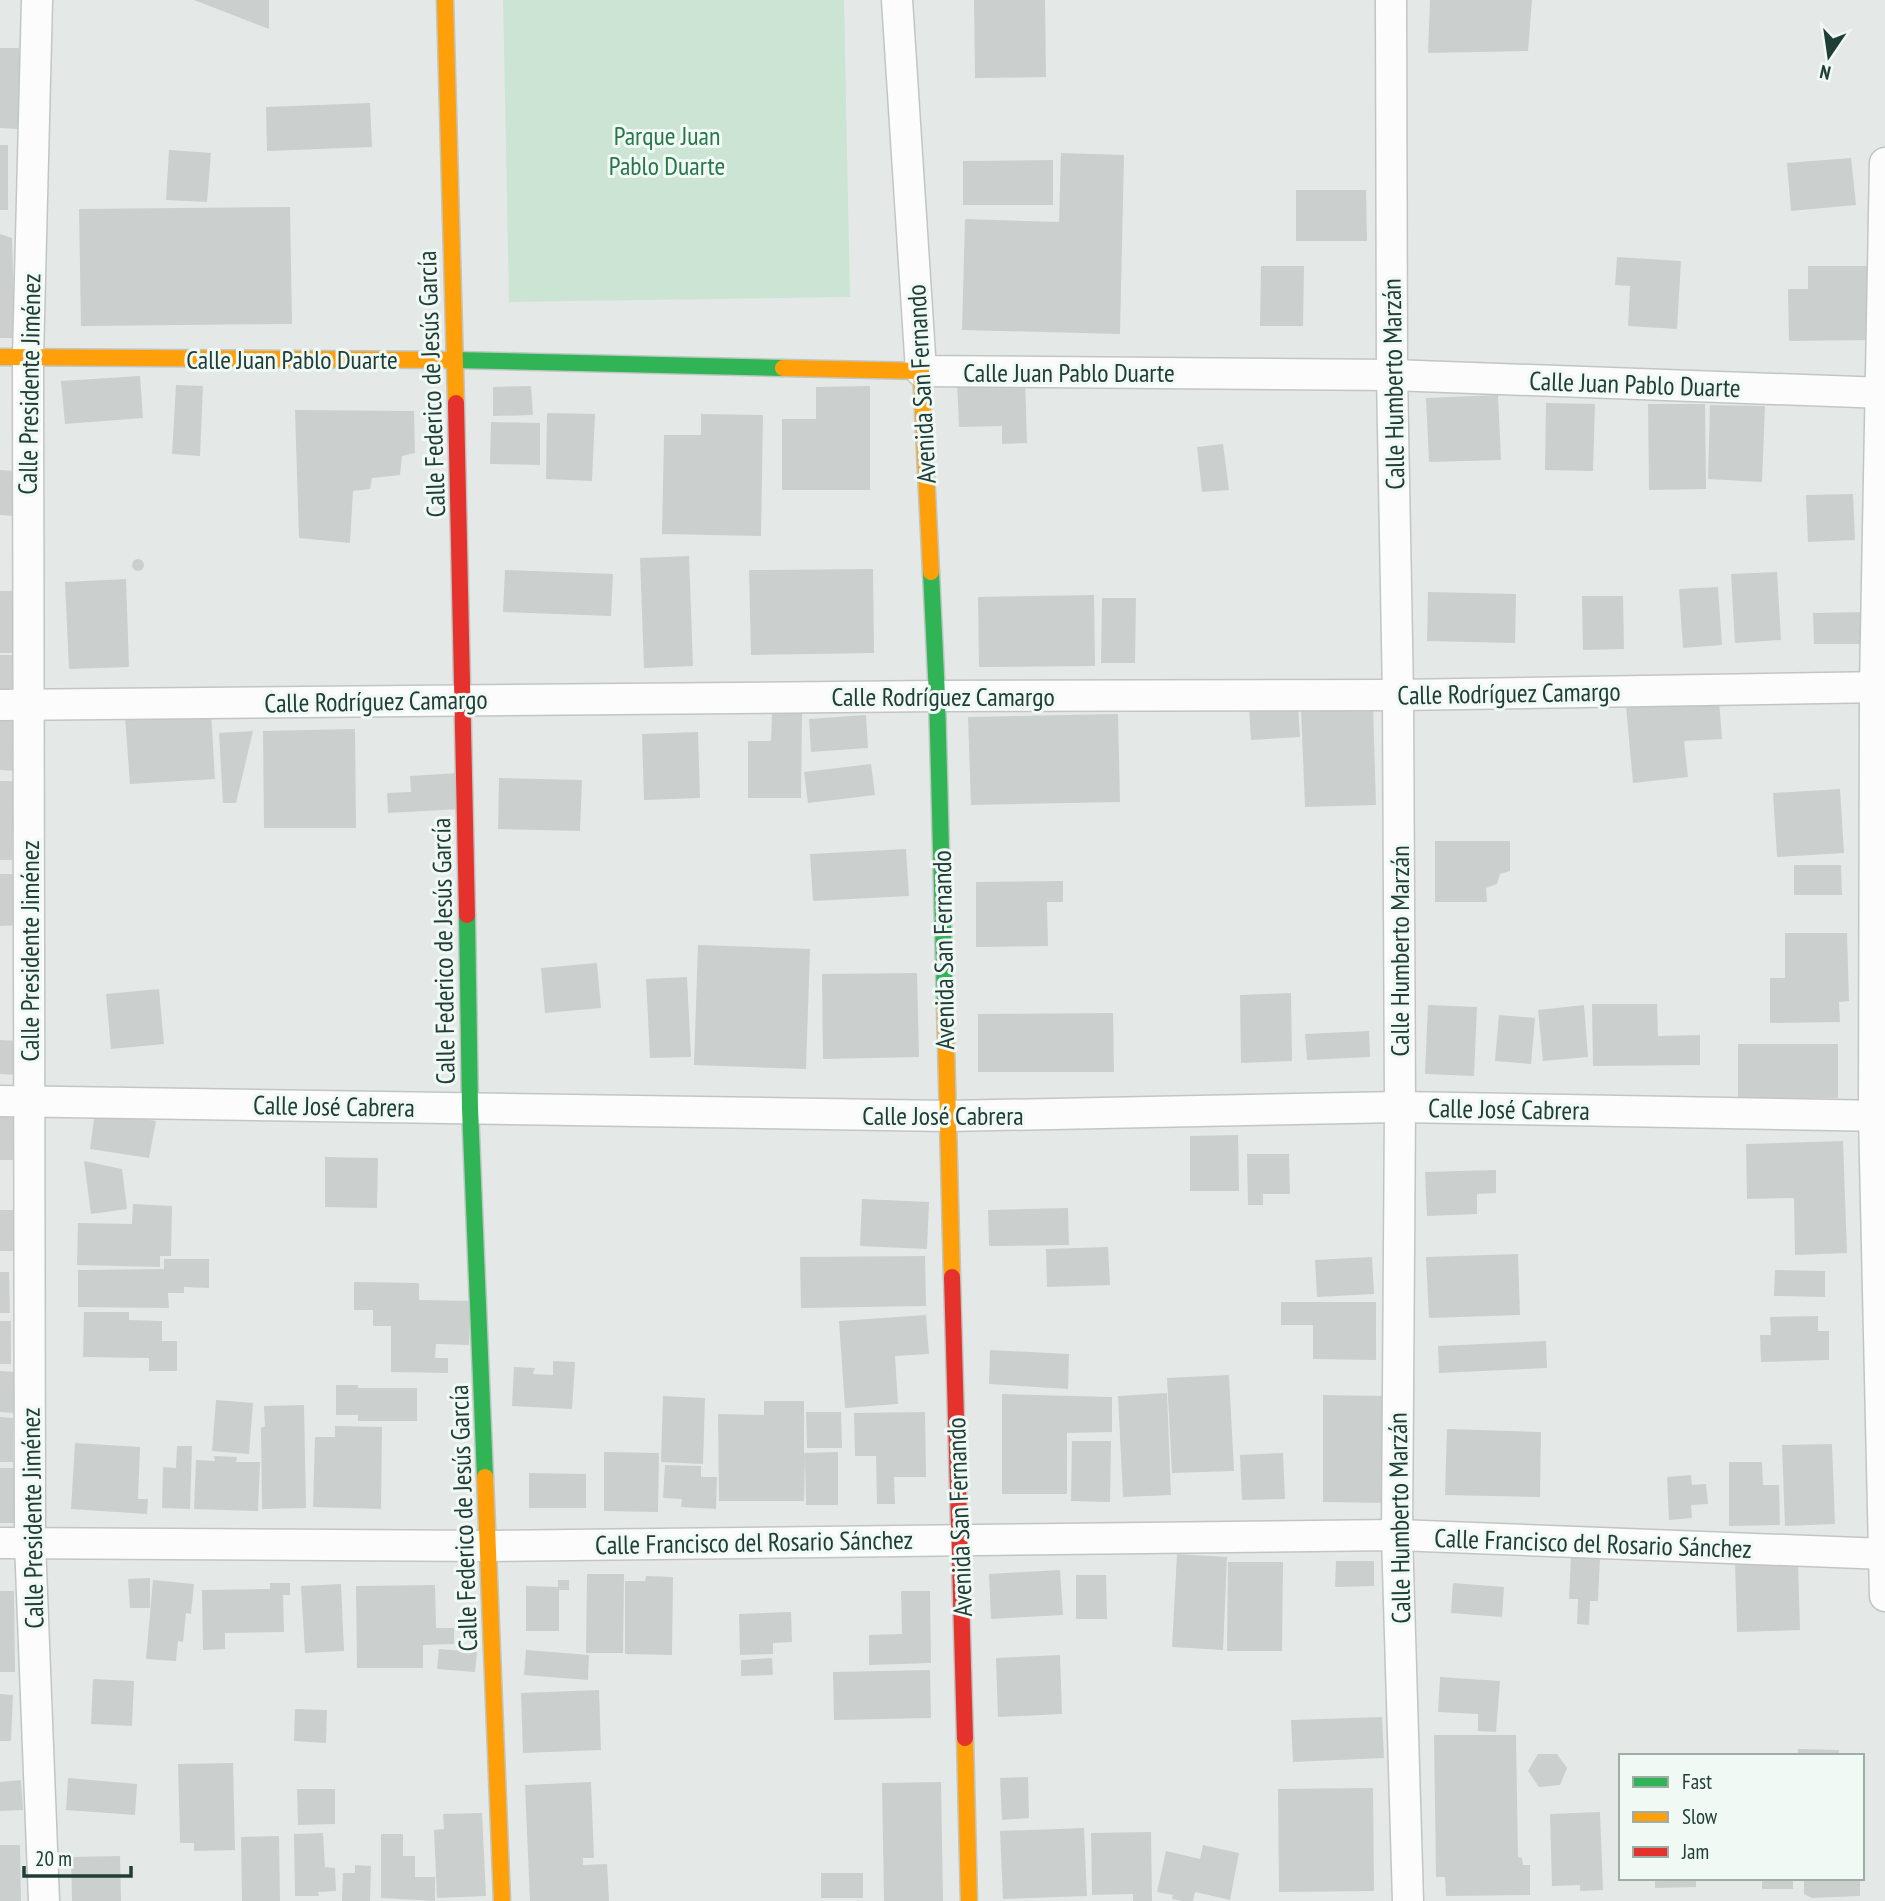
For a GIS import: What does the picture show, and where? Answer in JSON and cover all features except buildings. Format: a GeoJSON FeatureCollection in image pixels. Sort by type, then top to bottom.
{"type":"FeatureCollection","features":[{"type":"Feature","properties":{"kind":"street","name":"Calle Presidente Jiménez"},"geometry":{"type":"LineString","coordinates":[[37,0],[14,357],[14,705],[29,1100],[30,1542],[44,1901]]}},
{"type":"Feature","properties":{"kind":"street","name":"Calle Federico de Jesús García"},"geometry":{"type":"LineString","coordinates":[[445,0],[464,700],[470,1108],[502,1901]]}},
{"type":"Feature","properties":{"kind":"street","name":"Avenida San Fernando"},"geometry":{"type":"LineString","coordinates":[[897,0],[921,371],[937,696],[970,1901]]}},
{"type":"Feature","properties":{"kind":"street","name":"Calle Humberto Marzán"},"geometry":{"type":"LineString","coordinates":[[1391,0],[1400,1107],[1397,1535],[1408,1901]]}},
{"type":"Feature","properties":{"kind":"street"},"geometry":{"type":"LineString","coordinates":[[1885,163],[1880,687],[1880,1116],[1885,1596]]}},
{"type":"Feature","properties":{"kind":"street","name":"Calle Juan Pablo Duarte"},"geometry":{"type":"LineString","coordinates":[[14,357],[455,360],[921,371],[1392,375],[1882,393]]}},
{"type":"Feature","properties":{"kind":"street","name":"Calle Rodríguez Camargo"},"geometry":{"type":"LineString","coordinates":[[14,705],[937,696],[1398,695],[1880,687]]}},
{"type":"Feature","properties":{"kind":"street","name":"Calle José Cabrera"},"geometry":{"type":"LineString","coordinates":[[0,1101],[947,1116],[1400,1107],[1880,1116]]}},
{"type":"Feature","properties":{"kind":"street","name":"Calle Francisco del Rosario Sánchez"},"geometry":{"type":"LineString","coordinates":[[0,1543],[489,1546],[1397,1535],[1884,1554]]}},
{"type":"Feature","properties":{"kind":"green space","name":"Parque Juan Pablo Duarte"},"geometry":{"type":"Polygon","coordinates":[[[503,0],[844,0],[850,297],[509,302],[503,0]]]}},
{"type":"Feature","properties":{"kind":"traffic: fast"},"geometry":{"type":"LineString","coordinates":[[454,360],[783,368]]}},
{"type":"Feature","properties":{"kind":"traffic: fast"},"geometry":{"type":"LineString","coordinates":[[931,572],[945,1005]]}},
{"type":"Feature","properties":{"kind":"traffic: fast"},"geometry":{"type":"LineString","coordinates":[[467,915],[470,1108],[485,1477]]}},
{"type":"Feature","properties":{"kind":"traffic: slow"},"geometry":{"type":"LineString","coordinates":[[445,0],[456,403]]}},
{"type":"Feature","properties":{"kind":"traffic: slow"},"geometry":{"type":"LineString","coordinates":[[0,357],[454,360]]}},
{"type":"Feature","properties":{"kind":"traffic: slow"},"geometry":{"type":"LineString","coordinates":[[783,368],[921,371],[931,572]]}},
{"type":"Feature","properties":{"kind":"traffic: slow"},"geometry":{"type":"LineString","coordinates":[[945,1005],[952,1277]]}},
{"type":"Feature","properties":{"kind":"traffic: slow"},"geometry":{"type":"LineString","coordinates":[[485,1477],[502,1901]]}},
{"type":"Feature","properties":{"kind":"traffic: slow"},"geometry":{"type":"LineString","coordinates":[[965,1738],[969,1901]]}},
{"type":"Feature","properties":{"kind":"traffic: jam"},"geometry":{"type":"LineString","coordinates":[[456,403],[467,915]]}},
{"type":"Feature","properties":{"kind":"traffic: jam"},"geometry":{"type":"LineString","coordinates":[[952,1277],[965,1738]]}}]}
